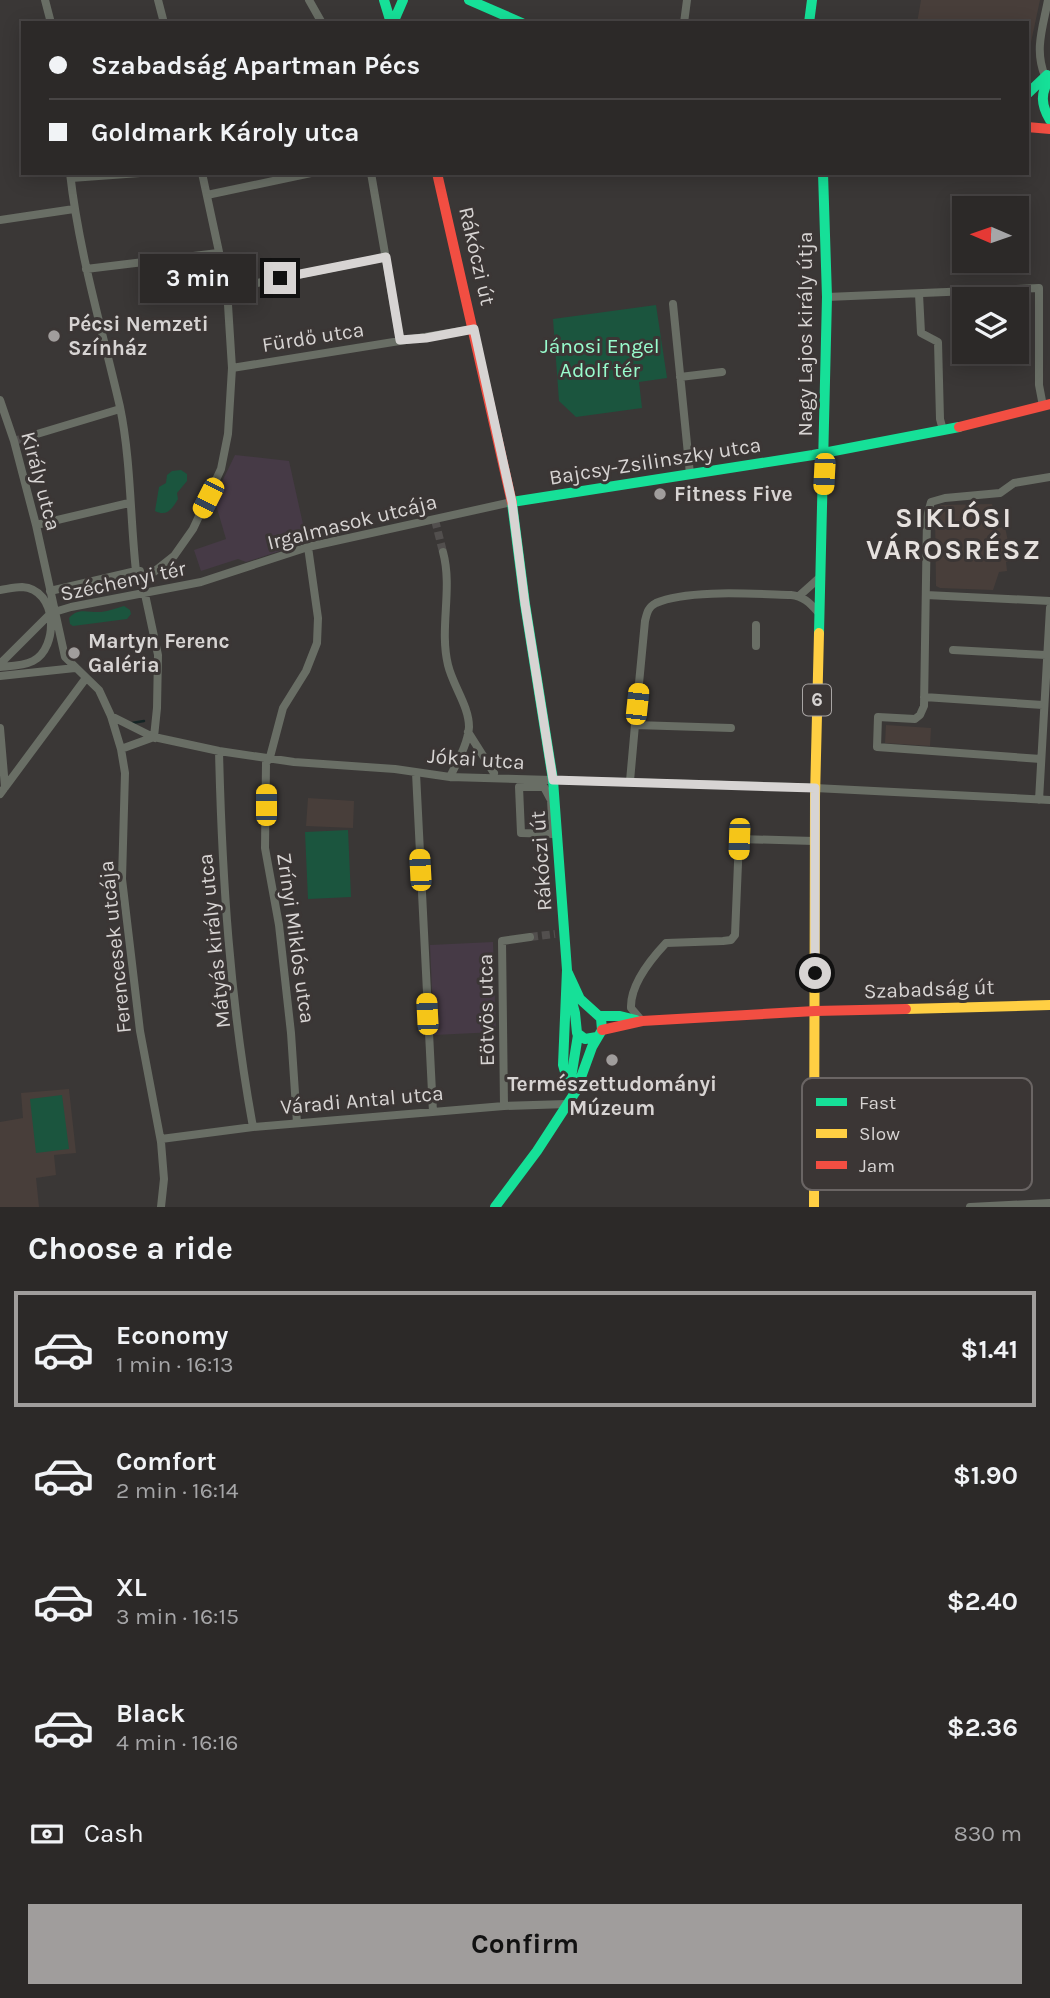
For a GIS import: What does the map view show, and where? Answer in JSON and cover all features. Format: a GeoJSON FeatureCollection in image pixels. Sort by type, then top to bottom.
{"type":"FeatureCollection","features":[{"type":"Feature","properties":{"kind":"street"},"geometry":{"type":"LineString","coordinates":[[45,0],[50,21]]}},
{"type":"Feature","properties":{"kind":"street"},"geometry":{"type":"LineString","coordinates":[[158,0],[163,21]]}},
{"type":"Feature","properties":{"kind":"street"},"geometry":{"type":"LineString","coordinates":[[309,0],[321,21]]}},
{"type":"Feature","properties":{"kind":"street"},"geometry":{"type":"LineString","coordinates":[[384,0],[391,21]]}},
{"type":"Feature","properties":{"kind":"street"},"geometry":{"type":"LineString","coordinates":[[392,21],[396,0]]}},
{"type":"Feature","properties":{"kind":"street"},"geometry":{"type":"LineString","coordinates":[[393,21],[403,0]]}},
{"type":"Feature","properties":{"kind":"street"},"geometry":{"type":"LineString","coordinates":[[469,0],[492,5],[519,21]]}},
{"type":"Feature","properties":{"kind":"street"},"geometry":{"type":"LineString","coordinates":[[684,21],[687,0]]}},
{"type":"Feature","properties":{"kind":"street"},"geometry":{"type":"LineString","coordinates":[[809,21],[812,0]]}},
{"type":"Feature","properties":{"kind":"street"},"geometry":{"type":"LineString","coordinates":[[1048,0],[1038,47],[1040,65],[1048,76]]}},
{"type":"Feature","properties":{"kind":"street"},"geometry":{"type":"LineString","coordinates":[[1029,92],[1048,76]]}},
{"type":"Feature","properties":{"kind":"street"},"geometry":{"type":"LineString","coordinates":[[1048,76],[1041,97],[1050,120]]}},
{"type":"Feature","properties":{"kind":"street"},"geometry":{"type":"LineString","coordinates":[[1029,127],[1050,130]]}},
{"type":"Feature","properties":{"kind":"street"},"geometry":{"type":"LineString","coordinates":[[94,175],[71,176],[74,209],[120,410],[139,572],[158,655],[157,739],[121,748]]}},
{"type":"Feature","properties":{"kind":"street","name":"Széchenyi tér"},"geometry":{"type":"LineString","coordinates":[[50,591],[139,572],[150,575],[174,556],[187,537],[221,469],[228,434],[232,368],[227,289],[202,175]]}},
{"type":"Feature","properties":{"kind":"street"},"geometry":{"type":"LineString","coordinates":[[207,195],[302,175]]}},
{"type":"Feature","properties":{"kind":"street"},"geometry":{"type":"LineString","coordinates":[[372,175],[400,340]]}},
{"type":"Feature","properties":{"kind":"street","name":"Rákóczi út"},"geometry":{"type":"LineString","coordinates":[[437,175],[512,502],[553,780],[560,934],[567,970],[580,999],[595,1014]]}},
{"type":"Feature","properties":{"kind":"street","name":"Nagy Lajos király útja"},"geometry":{"type":"LineString","coordinates":[[815,1011],[814,841],[818,579],[827,298],[823,175]]}},
{"type":"Feature","properties":{"kind":"street"},"geometry":{"type":"LineString","coordinates":[[0,220],[74,209]]}},
{"type":"Feature","properties":{"kind":"street"},"geometry":{"type":"LineString","coordinates":[[86,269],[218,253]]}},
{"type":"Feature","properties":{"kind":"street"},"geometry":{"type":"LineString","coordinates":[[227,289],[386,257]]}},
{"type":"Feature","properties":{"kind":"street"},"geometry":{"type":"LineString","coordinates":[[827,298],[1039,289],[1039,385],[1048,405]]}},
{"type":"Feature","properties":{"kind":"street"},"geometry":{"type":"LineString","coordinates":[[919,294],[921,333],[938,342],[940,419],[943,430]]}},
{"type":"Feature","properties":{"kind":"street"},"geometry":{"type":"LineString","coordinates":[[673,304],[690,474]]}},
{"type":"Feature","properties":{"kind":"street","name":"Fürdő utca"},"geometry":{"type":"LineString","coordinates":[[232,368],[474,329]]}},
{"type":"Feature","properties":{"kind":"street"},"geometry":{"type":"LineString","coordinates":[[680,377],[722,372]]}},
{"type":"Feature","properties":{"kind":"street","name":"Király utca"},"geometry":{"type":"LineString","coordinates":[[0,400],[36,525],[53,613],[65,657]]}},
{"type":"Feature","properties":{"kind":"street","name":"Bajcsy-Zsilinszky utca"},"geometry":{"type":"LineString","coordinates":[[512,502],[824,454],[1048,405]]}},
{"type":"Feature","properties":{"kind":"street"},"geometry":{"type":"LineString","coordinates":[[37,434],[120,410]]}},
{"type":"Feature","properties":{"kind":"street"},"geometry":{"type":"LineString","coordinates":[[1041,759],[877,747],[878,717],[915,719],[922,710],[927,517],[931,502],[945,498],[1000,493],[1014,482],[1050,477]]}},
{"type":"Feature","properties":{"kind":"street","name":"Irgalmasok utcája"},"geometry":{"type":"LineString","coordinates":[[201,582],[308,547],[512,502]]}},
{"type":"Feature","properties":{"kind":"street"},"geometry":{"type":"LineString","coordinates":[[36,525],[129,503]]}},
{"type":"Feature","properties":{"kind":"street","name":"Zrínyi Miklós utca"},"geometry":{"type":"LineString","coordinates":[[298,1123],[279,925],[265,848],[266,763],[283,708],[306,671],[317,643],[318,618],[308,547]]}},
{"type":"Feature","properties":{"kind":"street"},"geometry":{"type":"LineString","coordinates":[[443,552],[447,580],[444,617],[447,662],[466,712],[468,732],[450,777]]}},
{"type":"Feature","properties":{"kind":"street"},"geometry":{"type":"LineString","coordinates":[[799,596],[818,579]]}},
{"type":"Feature","properties":{"kind":"street","name":"Széchenyi tér"},"geometry":{"type":"LineString","coordinates":[[53,613],[71,607],[201,582]]}},
{"type":"Feature","properties":{"kind":"street","name":"Széchenyi tér"},"geometry":{"type":"LineString","coordinates":[[0,590],[23,587],[31,590],[40,595],[53,613],[50,634],[43,652],[35,660],[21,665],[0,666]]}},
{"type":"Feature","properties":{"kind":"street"},"geometry":{"type":"LineString","coordinates":[[630,781],[648,609],[656,603],[677,598],[729,593],[799,596],[818,612]]}},
{"type":"Feature","properties":{"kind":"street"},"geometry":{"type":"LineString","coordinates":[[926,595],[1050,601]]}},
{"type":"Feature","properties":{"kind":"street"},"geometry":{"type":"LineString","coordinates":[[1039,800],[1050,608]]}},
{"type":"Feature","properties":{"kind":"street"},"geometry":{"type":"LineString","coordinates":[[0,666],[53,613]]}},
{"type":"Feature","properties":{"kind":"street"},"geometry":{"type":"LineString","coordinates":[[756,625],[756,646]]}},
{"type":"Feature","properties":{"kind":"street"},"geometry":{"type":"LineString","coordinates":[[953,650],[1046,654]]}},
{"type":"Feature","properties":{"kind":"street","name":"Ferencesek utcája"},"geometry":{"type":"LineString","coordinates":[[65,657],[99,690],[121,748],[125,773],[122,879],[140,1031],[161,1139],[164,1179],[161,1207]]}},
{"type":"Feature","properties":{"kind":"street"},"geometry":{"type":"LineString","coordinates":[[0,676],[75,668]]}},
{"type":"Feature","properties":{"kind":"street"},"geometry":{"type":"LineString","coordinates":[[2,791],[86,678]]}},
{"type":"Feature","properties":{"kind":"street"},"geometry":{"type":"LineString","coordinates":[[924,697],[1043,705]]}},
{"type":"Feature","properties":{"kind":"street","name":"Jókai utca"},"geometry":{"type":"LineString","coordinates":[[111,716],[157,739],[219,751],[269,759],[450,777],[815,788],[1050,800]]}},
{"type":"Feature","properties":{"kind":"street"},"geometry":{"type":"LineString","coordinates":[[635,725],[731,728]]}},
{"type":"Feature","properties":{"kind":"street"},"geometry":{"type":"LineString","coordinates":[[0,728],[2,791]]}},
{"type":"Feature","properties":{"kind":"street"},"geometry":{"type":"LineString","coordinates":[[468,732],[494,773]]}},
{"type":"Feature","properties":{"kind":"street","name":"Mátyás király utca"},"geometry":{"type":"LineString","coordinates":[[219,751],[227,941],[253,1127]]}},
{"type":"Feature","properties":{"kind":"street"},"geometry":{"type":"LineString","coordinates":[[416,772],[433,1112]]}},
{"type":"Feature","properties":{"kind":"street"},"geometry":{"type":"LineString","coordinates":[[519,787],[544,788],[551,800],[553,834],[521,833],[519,787]]}},
{"type":"Feature","properties":{"kind":"street"},"geometry":{"type":"LineString","coordinates":[[642,1021],[631,1008],[633,990],[653,957],[666,943],[723,942],[731,940],[735,935],[739,839],[814,841]]}},
{"type":"Feature","properties":{"kind":"street","name":"Eötvös utca"},"geometry":{"type":"LineString","coordinates":[[505,1106],[502,941],[530,937]]}},
{"type":"Feature","properties":{"kind":"street","name":"Rákóczi út"},"geometry":{"type":"LineString","coordinates":[[567,970],[563,1055],[569,1086]]}},
{"type":"Feature","properties":{"kind":"street","name":"Rákóczi út"},"geometry":{"type":"LineString","coordinates":[[566,984],[576,1018]]}},
{"type":"Feature","properties":{"kind":"street","name":"Szabadság út"},"geometry":{"type":"LineString","coordinates":[[599,1033],[642,1021],[815,1011],[1050,1005]]}},
{"type":"Feature","properties":{"kind":"street","name":"6"},"geometry":{"type":"LineString","coordinates":[[815,1011],[815,1078]]}},
{"type":"Feature","properties":{"kind":"street"},"geometry":{"type":"LineString","coordinates":[[582,1013],[595,1014],[599,1033],[589,1040],[578,1035],[574,1027],[576,1018],[582,1013]]}},
{"type":"Feature","properties":{"kind":"street","name":"Szabadság út"},"geometry":{"type":"LineString","coordinates":[[595,1014],[642,1021]]}},
{"type":"Feature","properties":{"kind":"street","name":"Rákóczi út"},"geometry":{"type":"LineString","coordinates":[[495,1207],[537,1151],[567,1104],[583,1074],[599,1033]]}},
{"type":"Feature","properties":{"kind":"street","name":"Rákóczi út"},"geometry":{"type":"LineString","coordinates":[[567,1104],[578,1035]]}},
{"type":"Feature","properties":{"kind":"street","name":"Váradi Antal utca"},"geometry":{"type":"LineString","coordinates":[[161,1139],[298,1123],[505,1106],[567,1104]]}},
{"type":"Feature","properties":{"kind":"street"},"geometry":{"type":"LineString","coordinates":[[970,1207],[1050,1203]]}},
{"type":"Feature","properties":{"kind":"shaded area"},"geometry":{"type":"Polygon","coordinates":[[[921,0],[1040,0],[1029,52],[1029,21],[917,21],[921,0]]]}},
{"type":"Feature","properties":{"kind":"shaded area"},"geometry":{"type":"Polygon","coordinates":[[[235,455],[289,461],[307,542],[246,562],[238,559],[201,571],[194,550],[226,539],[214,498],[235,455]]]}},
{"type":"Feature","properties":{"kind":"shaded area"},"geometry":{"type":"Polygon","coordinates":[[[992,504],[998,528],[1005,527],[1012,560],[1006,562],[1007,571],[999,572],[993,590],[936,586],[937,508],[941,505],[992,504]]]}},
{"type":"Feature","properties":{"kind":"shaded area"},"geometry":{"type":"Polygon","coordinates":[[[886,725],[931,728],[930,746],[885,743],[886,725]]]}},
{"type":"Feature","properties":{"kind":"shaded area"},"geometry":{"type":"Polygon","coordinates":[[[308,798],[354,801],[353,828],[306,826],[308,798]]]}},
{"type":"Feature","properties":{"kind":"shaded area"},"geometry":{"type":"Polygon","coordinates":[[[493,942],[496,1032],[434,1035],[430,945],[493,942]]]}},
{"type":"Feature","properties":{"kind":"shaded area"},"geometry":{"type":"Polygon","coordinates":[[[69,1089],[76,1153],[54,1155],[56,1175],[36,1178],[39,1207],[0,1207],[0,1122],[23,1118],[21,1093],[69,1089]]]}},
{"type":"Feature","properties":{"kind":"green space","name":"Jánosi Engel Adolf tér"},"geometry":{"type":"Polygon","coordinates":[[[656,305],[667,378],[639,382],[642,408],[576,417],[559,401],[553,319],[656,305]]]}},
{"type":"Feature","properties":{"kind":"green space"},"geometry":{"type":"Polygon","coordinates":[[[181,470],[187,474],[187,481],[177,493],[176,503],[166,512],[155,511],[159,487],[166,483],[167,475],[172,471],[181,470]]]}},
{"type":"Feature","properties":{"kind":"green space"},"geometry":{"type":"Polygon","coordinates":[[[124,606],[131,614],[127,619],[73,626],[70,624],[69,618],[76,613],[101,612],[124,606]]]}},
{"type":"Feature","properties":{"kind":"green space"},"geometry":{"type":"Polygon","coordinates":[[[348,830],[351,897],[308,899],[305,832],[348,830]]]}},
{"type":"Feature","properties":{"kind":"green space"},"geometry":{"type":"Polygon","coordinates":[[[62,1095],[69,1149],[36,1153],[30,1099],[62,1095]]]}},
{"type":"Feature","properties":{"kind":"waterway"},"geometry":{"type":"LineString","coordinates":[[132,723],[144,721]]}},
{"type":"Feature","properties":{"kind":"tunnel"},"geometry":{"type":"LineString","coordinates":[[14,441],[37,434]]}},
{"type":"Feature","properties":{"kind":"tunnel"},"geometry":{"type":"LineString","coordinates":[[435,520],[443,552]]}},
{"type":"Feature","properties":{"kind":"tunnel"},"geometry":{"type":"LineString","coordinates":[[530,937],[555,934]]}},
{"type":"Feature","properties":{"kind":"traffic: fast"},"geometry":{"type":"LineString","coordinates":[[384,0],[390,21]]}},
{"type":"Feature","properties":{"kind":"traffic: fast"},"geometry":{"type":"LineString","coordinates":[[394,21],[403,0]]}},
{"type":"Feature","properties":{"kind":"traffic: fast"},"geometry":{"type":"LineString","coordinates":[[469,0],[517,21]]}},
{"type":"Feature","properties":{"kind":"traffic: fast"},"geometry":{"type":"LineString","coordinates":[[809,21],[812,0]]}},
{"type":"Feature","properties":{"kind":"traffic: fast"},"geometry":{"type":"LineString","coordinates":[[1029,92],[1047,75]]}},
{"type":"Feature","properties":{"kind":"traffic: fast"},"geometry":{"type":"LineString","coordinates":[[1050,78],[1043,99],[1050,120]]}},
{"type":"Feature","properties":{"kind":"traffic: fast"},"geometry":{"type":"LineString","coordinates":[[819,633],[827,297],[823,175]]}},
{"type":"Feature","properties":{"kind":"traffic: fast"},"geometry":{"type":"LineString","coordinates":[[512,502],[813,455],[959,427]]}},
{"type":"Feature","properties":{"kind":"traffic: fast"},"geometry":{"type":"LineString","coordinates":[[512,503],[553,780],[567,970],[563,1065],[569,1086]]}},
{"type":"Feature","properties":{"kind":"traffic: fast"},"geometry":{"type":"LineString","coordinates":[[495,1207],[537,1151],[576,1091],[592,1047],[602,1030],[601,1018],[580,999],[568,973]]}},
{"type":"Feature","properties":{"kind":"traffic: fast"},"geometry":{"type":"LineString","coordinates":[[570,994],[577,1033],[585,1039],[597,1037]]}},
{"type":"Feature","properties":{"kind":"traffic: fast"},"geometry":{"type":"LineString","coordinates":[[599,1016],[620,1016],[636,1020]]}},
{"type":"Feature","properties":{"kind":"traffic: fast"},"geometry":{"type":"LineString","coordinates":[[570,1084],[578,1035]]}},
{"type":"Feature","properties":{"kind":"traffic: slow"},"geometry":{"type":"LineString","coordinates":[[814,1078],[815,797],[819,633]]}},
{"type":"Feature","properties":{"kind":"traffic: slow"},"geometry":{"type":"LineString","coordinates":[[906,1009],[1050,1005]]}},
{"type":"Feature","properties":{"kind":"traffic: slow"},"geometry":{"type":"LineString","coordinates":[[814,1190],[814,1207]]}},
{"type":"Feature","properties":{"kind":"traffic: jam"},"geometry":{"type":"LineString","coordinates":[[1029,127],[1050,129]]}},
{"type":"Feature","properties":{"kind":"traffic: jam"},"geometry":{"type":"LineString","coordinates":[[437,175],[512,503]]}},
{"type":"Feature","properties":{"kind":"traffic: jam"},"geometry":{"type":"LineString","coordinates":[[959,427],[1050,404]]}},
{"type":"Feature","properties":{"kind":"traffic: jam"},"geometry":{"type":"LineString","coordinates":[[602,1030],[642,1021],[815,1011],[906,1009]]}},
{"type":"Feature","properties":{"kind":"place","name":"Pécsi Nemzeti Színház"},"geometry":{"type":"Point","coordinates":[54,336]}},
{"type":"Feature","properties":{"kind":"place","name":"Fitness Five"},"geometry":{"type":"Point","coordinates":[660,494]}},
{"type":"Feature","properties":{"kind":"place","name":"Martyn Ferenc Galéria"},"geometry":{"type":"Point","coordinates":[74,653]}},
{"type":"Feature","properties":{"kind":"place","name":"Természettudományi Múzeum"},"geometry":{"type":"Point","coordinates":[612,1060]}},
{"type":"Feature","properties":{"kind":"district","name":"SIKLÓSI VÁROSRÉSZ"},"geometry":{"type":"Point","coordinates":[954,533]}},
{"type":"Feature","properties":{"kind":"route"},"geometry":{"type":"LineString","coordinates":[[280,278],[386,257],[400,340],[474,329],[512,502],[553,780],[815,788],[815,973]]}}]}
